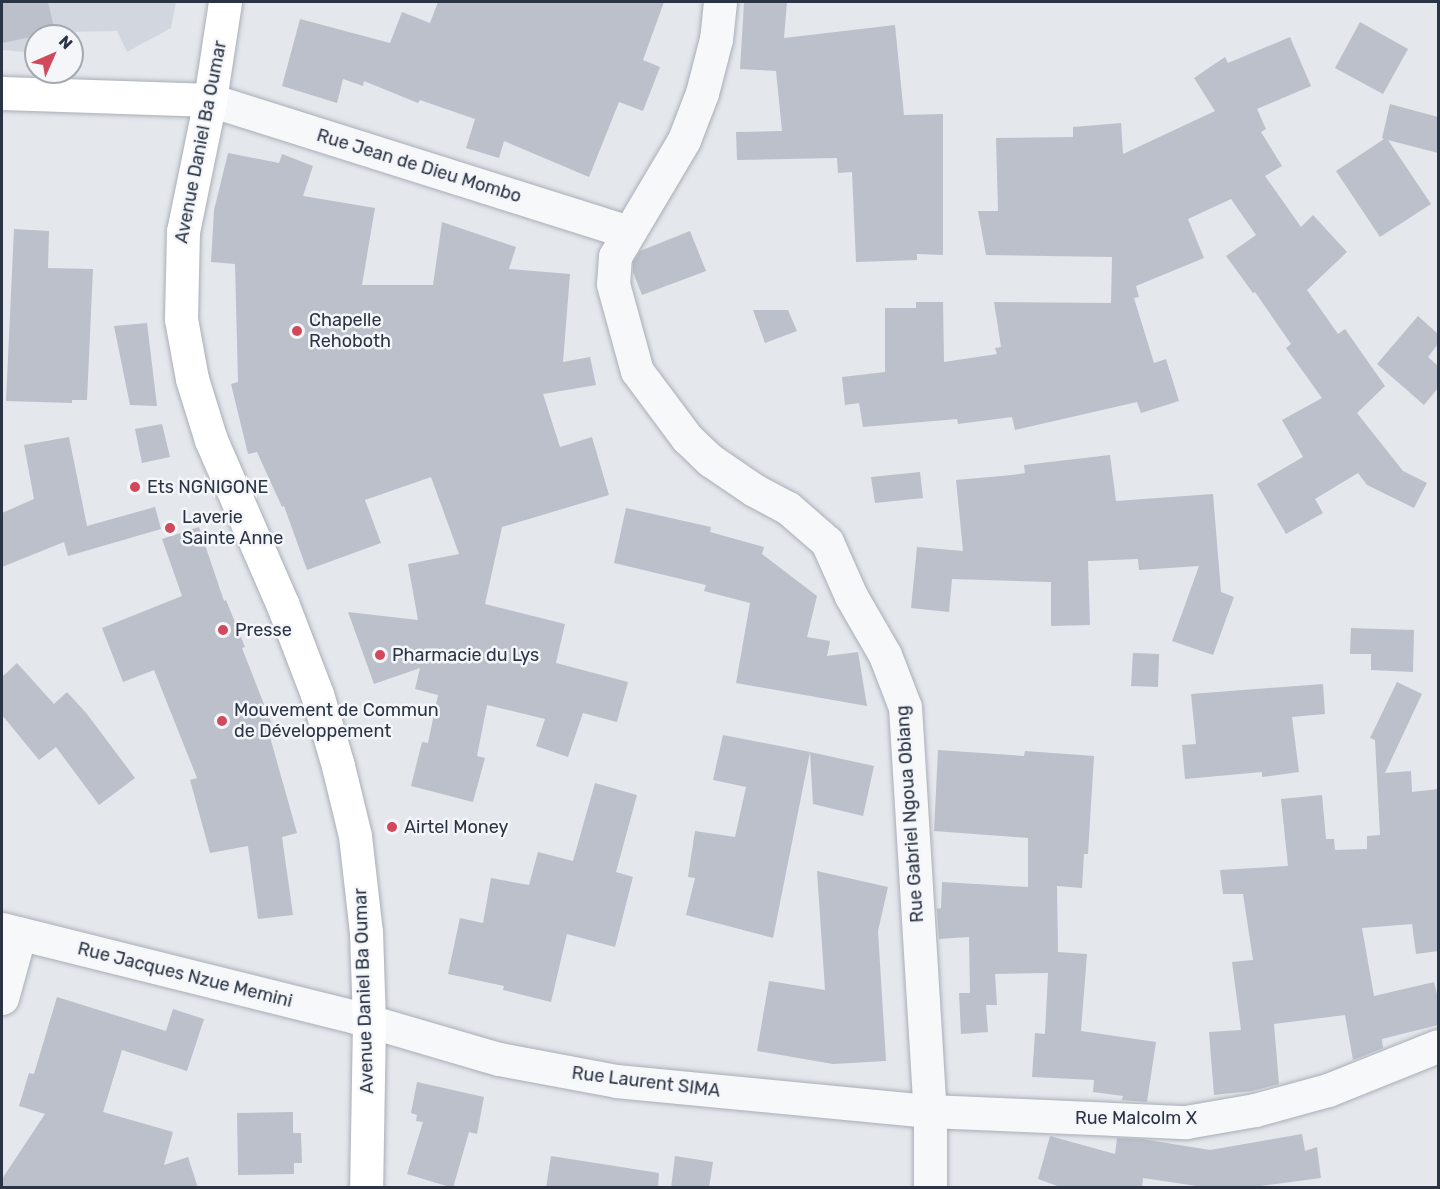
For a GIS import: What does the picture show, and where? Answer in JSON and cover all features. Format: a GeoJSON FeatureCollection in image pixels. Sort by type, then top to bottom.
{"type":"FeatureCollection","features":[{"type":"Feature","properties":{"kind":"main road","name":"Avenue Daniel Ba Oumar"},"geometry":{"type":"LineString","coordinates":[[225,2],[210,100],[183,231],[182,319],[190,367],[211,440],[282,603],[317,694],[355,836],[362,883],[369,1022],[366,1188]]}},
{"type":"Feature","properties":{"kind":"main road"},"geometry":{"type":"LineString","coordinates":[[2,93],[210,100]]}},
{"type":"Feature","properties":{"kind":"street","name":"Rue Gabriel Ngoua Obiang"},"geometry":{"type":"LineString","coordinates":[[720,2],[716,39],[702,93],[684,140],[615,256],[613,284],[638,371],[687,438],[710,460],[788,508],[826,542],[850,596],[885,655],[905,707],[930,1111],[930,1188]]}},
{"type":"Feature","properties":{"kind":"street","name":"Rue Jean de Dieu Mombo"},"geometry":{"type":"LineString","coordinates":[[210,100],[628,232]]}},
{"type":"Feature","properties":{"kind":"street","name":"Rue Jacques Nzue Memini"},"geometry":{"type":"LineString","coordinates":[[11,931],[369,1022]]}},
{"type":"Feature","properties":{"kind":"street"},"geometry":{"type":"LineString","coordinates":[[2,998],[11,931]]}},
{"type":"Feature","properties":{"kind":"street","name":"Rue Laurent SIMA"},"geometry":{"type":"LineString","coordinates":[[369,1022],[499,1059],[616,1081],[930,1111]]}},
{"type":"Feature","properties":{"kind":"street","name":"Rue Malcolm X"},"geometry":{"type":"LineString","coordinates":[[930,1111],[1186,1122],[1255,1110],[1328,1090],[1438,1046]]}},
{"type":"Feature","properties":{"kind":"shaded area"},"geometry":{"type":"Polygon","coordinates":[[[2,2],[176,2],[171,28],[127,52],[117,31],[84,32],[84,24],[24,24],[24,52],[2,50],[2,2]]]}},
{"type":"Feature","properties":{"kind":"building"},"geometry":{"type":"Polygon","coordinates":[[[2,2],[48,2],[53,24],[24,24],[24,38],[2,43],[2,2]]]}},
{"type":"Feature","properties":{"kind":"building"},"geometry":{"type":"Polygon","coordinates":[[[438,2],[664,2],[643,60],[660,67],[643,111],[619,102],[589,177],[504,141],[499,158],[466,148],[475,119],[420,100],[418,103],[364,81],[363,86],[343,79],[337,103],[282,86],[300,19],[390,43],[402,12],[430,23],[438,2]]]}},
{"type":"Feature","properties":{"kind":"building"},"geometry":{"type":"Polygon","coordinates":[[[744,2],[787,2],[784,38],[895,25],[904,115],[943,114],[943,255],[917,254],[917,260],[856,262],[852,172],[838,173],[837,158],[737,160],[736,132],[782,131],[776,71],[740,69],[744,2]]]}},
{"type":"Feature","properties":{"kind":"building"},"geometry":{"type":"Polygon","coordinates":[[[1360,22],[1408,49],[1383,94],[1335,68],[1360,22]]]}},
{"type":"Feature","properties":{"kind":"building"},"geometry":{"type":"Polygon","coordinates":[[[1290,37],[1311,86],[1257,109],[1266,129],[1261,132],[1282,166],[1265,176],[1301,227],[1313,215],[1347,252],[1307,290],[1338,334],[1345,329],[1385,386],[1357,413],[1403,471],[1427,483],[1414,508],[1367,485],[1358,473],[1315,499],[1323,513],[1286,534],[1257,484],[1303,457],[1282,420],[1322,398],[1286,348],[1291,344],[1255,292],[1253,293],[1226,256],[1256,235],[1231,199],[1188,219],[1204,258],[1136,286],[1139,297],[1134,298],[1154,363],[1166,359],[1179,401],[1141,413],[1137,402],[1015,430],[1012,417],[958,424],[957,419],[863,427],[859,403],[845,405],[842,377],[885,372],[885,308],[916,308],[916,302],[943,302],[944,362],[997,354],[995,348],[1001,347],[994,302],[1111,303],[1112,257],[986,255],[978,211],[998,211],[996,138],[1073,137],[1073,127],[1121,123],[1123,154],[1215,111],[1194,78],[1225,57],[1228,63],[1290,37]]]}},
{"type":"Feature","properties":{"kind":"building"},"geometry":{"type":"Polygon","coordinates":[[[1390,104],[1438,117],[1438,153],[1388,140],[1431,204],[1380,237],[1336,171],[1384,139],[1382,138],[1390,104]]]}},
{"type":"Feature","properties":{"kind":"building"},"geometry":{"type":"Polygon","coordinates":[[[228,153],[279,163],[282,154],[313,166],[303,196],[375,208],[362,285],[433,285],[442,222],[516,247],[509,269],[570,274],[563,362],[590,357],[596,385],[543,394],[560,447],[592,437],[609,495],[502,527],[485,604],[565,624],[556,663],[628,682],[617,722],[583,713],[568,757],[536,746],[545,719],[487,705],[477,756],[485,758],[473,802],[411,786],[422,742],[428,743],[438,695],[415,689],[420,668],[374,684],[348,612],[418,620],[408,564],[459,554],[431,477],[365,500],[381,543],[307,570],[284,506],[282,507],[257,452],[248,454],[231,384],[238,382],[235,264],[211,262],[214,210],[228,153]]]}},
{"type":"Feature","properties":{"kind":"building"},"geometry":{"type":"Polygon","coordinates":[[[14,229],[49,231],[48,268],[93,269],[87,400],[72,400],[72,403],[6,401],[14,229]]]}},
{"type":"Feature","properties":{"kind":"building"},"geometry":{"type":"Polygon","coordinates":[[[690,231],[706,271],[642,295],[633,272],[633,262],[640,251],[690,231]]]}},
{"type":"Feature","properties":{"kind":"building"},"geometry":{"type":"Polygon","coordinates":[[[753,310],[788,310],[797,331],[765,343],[753,310]]]}},
{"type":"Feature","properties":{"kind":"building"},"geometry":{"type":"Polygon","coordinates":[[[1418,316],[1438,334],[1438,344],[1428,357],[1438,366],[1438,388],[1424,405],[1377,364],[1418,316]]]}},
{"type":"Feature","properties":{"kind":"building"},"geometry":{"type":"Polygon","coordinates":[[[147,323],[157,406],[130,405],[114,326],[147,323]]]}},
{"type":"Feature","properties":{"kind":"building"},"geometry":{"type":"Polygon","coordinates":[[[162,424],[170,457],[142,463],[135,429],[162,424]]]}},
{"type":"Feature","properties":{"kind":"building"},"geometry":{"type":"Polygon","coordinates":[[[69,437],[87,526],[155,507],[161,529],[68,556],[64,542],[2,567],[2,513],[34,499],[24,445],[69,437]]]}},
{"type":"Feature","properties":{"kind":"building"},"geometry":{"type":"Polygon","coordinates":[[[1110,455],[1116,501],[1213,494],[1221,592],[1234,597],[1213,655],[1172,641],[1199,566],[1139,570],[1138,559],[1088,561],[1090,625],[1051,626],[1051,582],[952,579],[949,612],[911,608],[917,547],[963,551],[956,480],[1025,473],[1024,465],[1110,455]]]}},
{"type":"Feature","properties":{"kind":"building"},"geometry":{"type":"Polygon","coordinates":[[[920,472],[923,498],[875,503],[871,477],[920,472]]]}},
{"type":"Feature","properties":{"kind":"building"},"geometry":{"type":"Polygon","coordinates":[[[626,508],[711,527],[710,532],[764,547],[762,554],[817,596],[807,637],[830,641],[827,656],[858,652],[867,706],[736,683],[750,603],[704,591],[706,585],[614,563],[626,508]]]}},
{"type":"Feature","properties":{"kind":"building"},"geometry":{"type":"Polygon","coordinates":[[[199,527],[224,601],[226,600],[245,647],[242,648],[276,735],[270,737],[297,833],[282,837],[293,915],[258,919],[248,846],[210,853],[190,780],[197,778],[154,670],[123,682],[102,628],[182,596],[162,539],[199,527]]]}},
{"type":"Feature","properties":{"kind":"building"},"geometry":{"type":"Polygon","coordinates":[[[1351,628],[1414,630],[1413,672],[1371,670],[1371,654],[1350,654],[1351,628]]]}},
{"type":"Feature","properties":{"kind":"building"},"geometry":{"type":"Polygon","coordinates":[[[1133,653],[1159,654],[1158,687],[1131,686],[1133,653]]]}},
{"type":"Feature","properties":{"kind":"building"},"geometry":{"type":"Polygon","coordinates":[[[17,663],[54,704],[67,692],[87,714],[135,778],[99,805],[56,747],[39,760],[2,715],[2,677],[17,663]]]}},
{"type":"Feature","properties":{"kind":"building"},"geometry":{"type":"Polygon","coordinates":[[[1397,682],[1422,694],[1385,773],[1411,771],[1412,792],[1438,789],[1438,951],[1416,954],[1412,924],[1362,928],[1374,996],[1434,982],[1438,998],[1438,1025],[1382,1039],[1383,1048],[1353,1060],[1345,1015],[1274,1024],[1279,1084],[1252,1091],[1214,1095],[1209,1032],[1241,1030],[1232,962],[1253,960],[1243,894],[1223,894],[1220,870],[1288,866],[1281,799],[1322,795],[1326,839],[1334,839],[1335,850],[1367,849],[1367,836],[1380,835],[1375,740],[1370,738],[1397,682]]]}},
{"type":"Feature","properties":{"kind":"building"},"geometry":{"type":"Polygon","coordinates":[[[1323,684],[1325,714],[1292,717],[1299,772],[1262,777],[1262,772],[1185,779],[1182,745],[1196,744],[1191,694],[1323,684]]]}},
{"type":"Feature","properties":{"kind":"building"},"geometry":{"type":"Polygon","coordinates":[[[723,735],[810,752],[773,938],[686,915],[695,878],[688,877],[695,831],[735,837],[746,787],[713,780],[723,735]]]}},
{"type":"Feature","properties":{"kind":"building"},"geometry":{"type":"Polygon","coordinates":[[[938,750],[1024,756],[1025,751],[1094,756],[1088,854],[1084,854],[1082,888],[1057,886],[1058,952],[1087,954],[1081,1031],[1156,1042],[1147,1102],[1122,1100],[1123,1096],[1093,1092],[1094,1080],[1032,1077],[1035,1033],[1045,1034],[1048,973],[995,974],[997,1005],[986,1005],[988,1032],[961,1034],[959,993],[970,993],[969,937],[939,939],[937,909],[941,908],[942,882],[1028,887],[1028,838],[934,831],[938,750]]]}},
{"type":"Feature","properties":{"kind":"building"},"geometry":{"type":"Polygon","coordinates":[[[810,752],[874,766],[863,816],[813,804],[810,752]]]}},
{"type":"Feature","properties":{"kind":"building"},"geometry":{"type":"Polygon","coordinates":[[[595,783],[637,795],[616,872],[633,877],[615,947],[567,934],[551,1002],[503,990],[504,986],[448,974],[460,918],[483,923],[491,878],[529,885],[538,852],[573,861],[595,783]]]}},
{"type":"Feature","properties":{"kind":"building"},"geometry":{"type":"Polygon","coordinates":[[[817,871],[888,887],[878,931],[886,1061],[833,1064],[757,1051],[769,981],[825,990],[817,871]]]}},
{"type":"Feature","properties":{"kind":"building"},"geometry":{"type":"Polygon","coordinates":[[[57,997],[166,1031],[173,1009],[204,1019],[187,1071],[122,1050],[103,1112],[173,1132],[164,1165],[188,1157],[198,1188],[2,1188],[2,1179],[45,1114],[19,1106],[29,1073],[34,1074],[57,997]]]}},
{"type":"Feature","properties":{"kind":"building"},"geometry":{"type":"Polygon","coordinates":[[[417,1082],[484,1097],[477,1134],[469,1132],[453,1188],[407,1174],[423,1122],[416,1121],[417,1115],[411,1113],[417,1082]]]}},
{"type":"Feature","properties":{"kind":"building"},"geometry":{"type":"Polygon","coordinates":[[[293,1112],[293,1133],[301,1133],[302,1163],[294,1163],[294,1174],[238,1175],[237,1113],[293,1112]]]}},
{"type":"Feature","properties":{"kind":"building"},"geometry":{"type":"Polygon","coordinates":[[[1302,1134],[1305,1151],[1317,1147],[1321,1178],[1246,1188],[1210,1188],[1143,1178],[1142,1188],[1063,1188],[1038,1179],[1050,1136],[1115,1154],[1117,1138],[1142,1139],[1210,1150],[1302,1134]]]}},
{"type":"Feature","properties":{"kind":"building"},"geometry":{"type":"Polygon","coordinates":[[[551,1156],[659,1173],[658,1188],[546,1188],[551,1156]]]}},
{"type":"Feature","properties":{"kind":"building"},"geometry":{"type":"Polygon","coordinates":[[[675,1156],[713,1162],[709,1188],[671,1188],[675,1156]]]}},
{"type":"Feature","properties":{"kind":"place","name":"Chapelle Rehoboth"},"geometry":{"type":"Point","coordinates":[297,331]}},
{"type":"Feature","properties":{"kind":"place","name":"Ets NGNIGONE"},"geometry":{"type":"Point","coordinates":[135,487]}},
{"type":"Feature","properties":{"kind":"place","name":"Laverie Sainte Anne"},"geometry":{"type":"Point","coordinates":[170,528]}},
{"type":"Feature","properties":{"kind":"place","name":"Presse"},"geometry":{"type":"Point","coordinates":[223,630]}},
{"type":"Feature","properties":{"kind":"place","name":"Pharmacie du Lys"},"geometry":{"type":"Point","coordinates":[380,655]}},
{"type":"Feature","properties":{"kind":"place","name":"Mouvement de Commun de Développement"},"geometry":{"type":"Point","coordinates":[222,721]}},
{"type":"Feature","properties":{"kind":"place","name":"Airtel Money"},"geometry":{"type":"Point","coordinates":[392,827]}}]}
